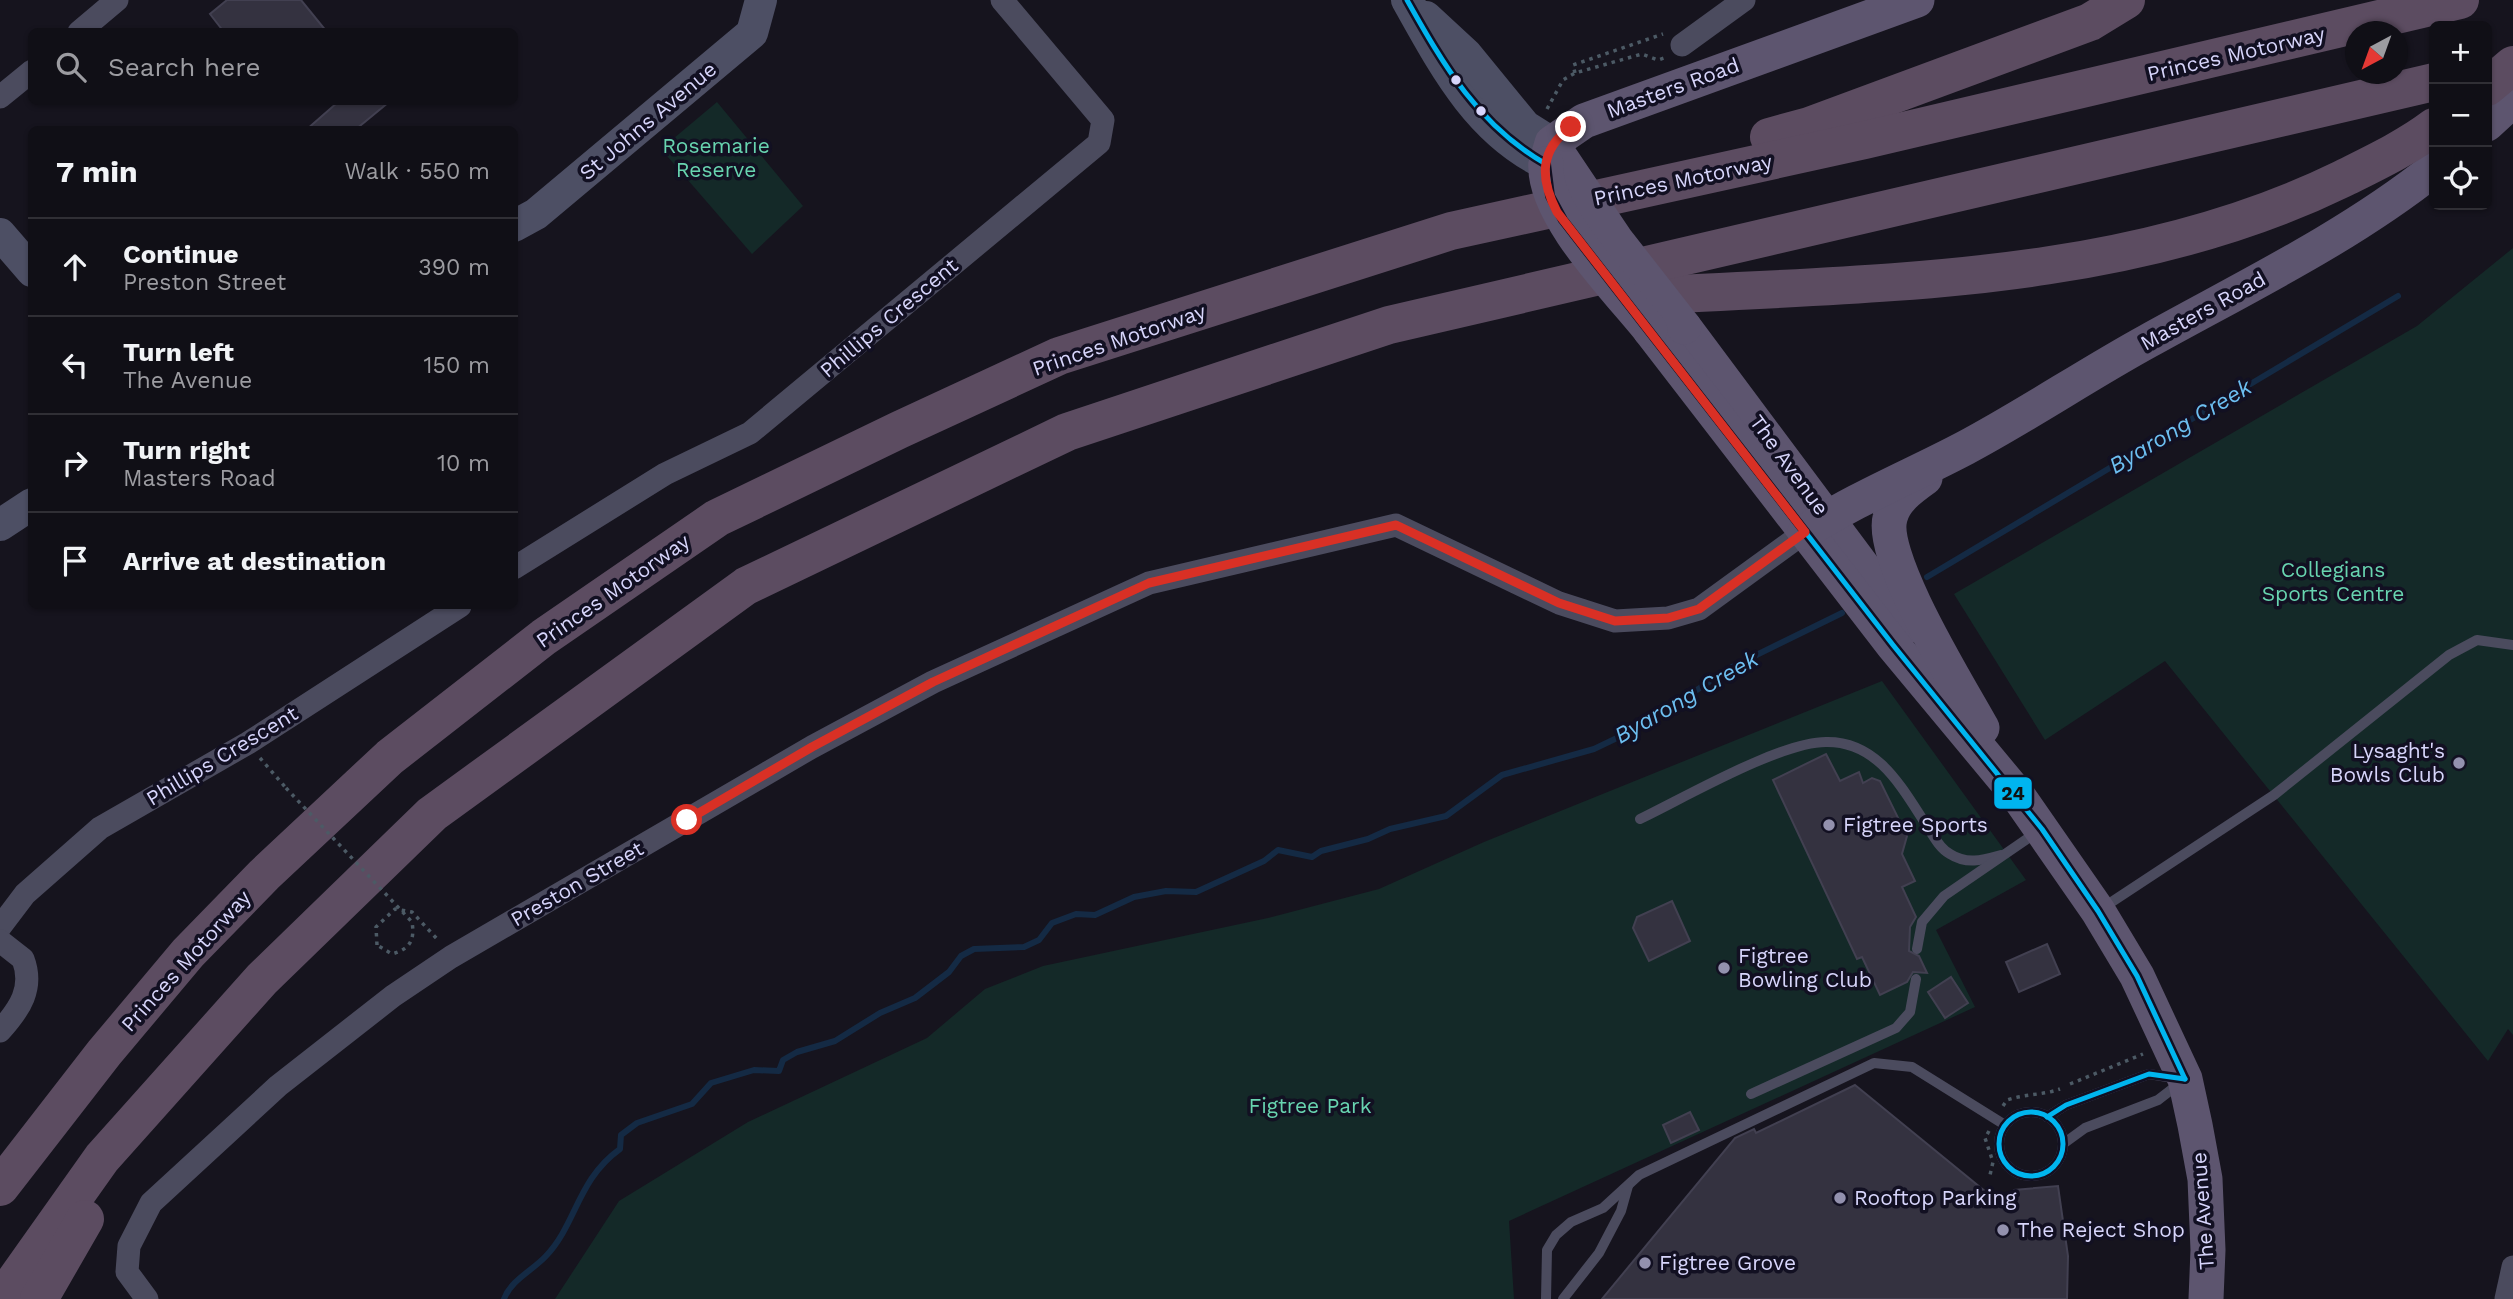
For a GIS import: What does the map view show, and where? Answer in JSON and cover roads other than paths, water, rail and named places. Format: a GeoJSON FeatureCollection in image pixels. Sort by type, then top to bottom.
{"type":"FeatureCollection","features":[{"type":"Feature","properties":{"kind":"highway"},"geometry":{"type":"LineString","coordinates":[[1451,231],[1809,125],[2090,22],[2126,0]]}},
{"type":"Feature","properties":{"kind":"highway","name":"Princes Motorway"},"geometry":{"type":"LineString","coordinates":[[0,1187],[104,1054],[188,953],[264,875],[380,766],[544,637],[717,518],[1059,356],[1451,231],[1865,140],[2460,0]]}},
{"type":"Feature","properties":{"kind":"highway"},"geometry":{"type":"LineString","coordinates":[[2492,69],[2513,64]]}},
{"type":"Feature","properties":{"kind":"highway"},"geometry":{"type":"LineString","coordinates":[[2490,84],[2513,64]]}},
{"type":"Feature","properties":{"kind":"highway"},"geometry":{"type":"LineString","coordinates":[[2,1299],[102,1158],[262,979],[432,814],[746,586],[1067,432],[1389,325],[1454,307],[2429,83]]}},
{"type":"Feature","properties":{"kind":"highway"},"geometry":{"type":"LineString","coordinates":[[1454,307],[1858,283],[1989,273],[2104,258],[2198,236],[2260,216],[2370,165],[2429,130]]}},
{"type":"Feature","properties":{"kind":"highway"},"geometry":{"type":"LineString","coordinates":[[39,1299],[150,1105]]}},
{"type":"Feature","properties":{"kind":"main road","name":"Masters Road"},"geometry":{"type":"LineString","coordinates":[[1549,150],[1571,127],[1600,114],[1917,0]]}},
{"type":"Feature","properties":{"kind":"main road"},"geometry":{"type":"LineString","coordinates":[[2492,119],[2513,100]]}},
{"type":"Feature","properties":{"kind":"main road","name":"The Avenue"},"geometry":{"type":"LineString","coordinates":[[1549,150],[1547,186],[1557,212],[1667,329],[1816,525],[1957,696],[2016,793],[2098,911],[2137,976],[2185,1080],[2205,1179],[2208,1251],[2206,1299]]}},
{"type":"Feature","properties":{"kind":"main road","name":"Masters Road"},"geometry":{"type":"LineString","coordinates":[[1816,525],[1967,447],[2110,362],[2313,250],[2376,211],[2429,173]]}},
{"type":"Feature","properties":{"kind":"main road","name":"Masters Road"},"geometry":{"type":"LineString","coordinates":[[1967,447],[1912,487],[1896,504],[1888,523],[1889,543],[1908,590],[2016,793]]}},
{"type":"Feature","properties":{"kind":"street"},"geometry":{"type":"LineString","coordinates":[[84,28],[117,0]]}},
{"type":"Feature","properties":{"kind":"street","name":"St Johns Avenue"},"geometry":{"type":"LineString","coordinates":[[518,224],[536,214],[752,33],[761,0]]}},
{"type":"Feature","properties":{"kind":"street","name":"Phillips Crescent"},"geometry":{"type":"LineString","coordinates":[[518,566],[665,474],[750,433],[1099,143],[1102,120],[1002,0]]}},
{"type":"Feature","properties":{"kind":"street"},"geometry":{"type":"LineString","coordinates":[[1407,0],[1466,54],[1525,127],[1549,150]]}},
{"type":"Feature","properties":{"kind":"street"},"geometry":{"type":"LineString","coordinates":[[1676,38],[1744,0]]}},
{"type":"Feature","properties":{"kind":"street"},"geometry":{"type":"LineString","coordinates":[[0,97],[28,74]]}},
{"type":"Feature","properties":{"kind":"street"},"geometry":{"type":"LineString","coordinates":[[0,234],[28,266]]}},
{"type":"Feature","properties":{"kind":"street"},"geometry":{"type":"LineString","coordinates":[[0,524],[28,506]]}},
{"type":"Feature","properties":{"kind":"street","name":"Preston Street"},"geometry":{"type":"LineString","coordinates":[[147,1299],[127,1272],[129,1246],[151,1203],[278,1086],[393,996],[451,957],[836,734],[933,682],[1149,583],[1396,525],[1559,603],[1615,621],[1668,618],[1699,609],[1816,525]]}},
{"type":"Feature","properties":{"kind":"street","name":"Phillips Crescent"},"geometry":{"type":"LineString","coordinates":[[0,927],[25,894],[100,828],[248,743],[455,609]]}},
{"type":"Feature","properties":{"kind":"street"},"geometry":{"type":"LineString","coordinates":[[0,941],[23,959],[28,988],[21,1004],[0,1031]]}},
{"type":"Feature","properties":{"kind":"street"},"geometry":{"type":"LineString","coordinates":[[2506,1299],[2513,1267]]}},
{"type":"Feature","properties":{"kind":"lane"},"geometry":{"type":"LineString","coordinates":[[2098,911],[2274,795],[2449,655],[2477,640],[2513,645]]}},
{"type":"Feature","properties":{"kind":"lane"},"geometry":{"type":"LineString","coordinates":[[1640,819],[1770,757],[1818,742],[1839,743],[1860,749],[1889,769],[1948,853],[1974,861],[2001,855]]}},
{"type":"Feature","properties":{"kind":"lane"},"geometry":{"type":"LineString","coordinates":[[1917,949],[1922,922],[1930,911],[1951,891],[2042,829]]}},
{"type":"Feature","properties":{"kind":"lane"},"geometry":{"type":"LineString","coordinates":[[1751,1094],[1896,1028],[1910,1012],[1916,979]]}},
{"type":"Feature","properties":{"kind":"lane"},"geometry":{"type":"LineString","coordinates":[[1546,1299],[1544,1271],[1550,1242],[1571,1222],[1597,1212],[1639,1175],[1874,1063],[1912,1067],[2005,1125]]}},
{"type":"Feature","properties":{"kind":"lane"},"geometry":{"type":"LineString","coordinates":[[2047,1116],[2066,1105],[2149,1074],[2185,1080]]}},
{"type":"Feature","properties":{"kind":"lane"},"geometry":{"type":"LineString","coordinates":[[2063,1144],[2094,1123],[2158,1100],[2185,1080]]}},
{"type":"Feature","properties":{"kind":"lane"},"geometry":{"type":"LineString","coordinates":[[2025,1112],[2047,1116],[2057,1125],[2063,1144],[2062,1154],[2053,1168],[2037,1176],[2020,1174],[2006,1164],[1999,1150],[2005,1125],[2025,1112]]}},
{"type":"Feature","properties":{"kind":"lane"},"geometry":{"type":"LineString","coordinates":[[1563,1299],[1599,1253],[1621,1211],[1629,1183]]}},
{"type":"Feature","properties":{"kind":"waterway","name":"Byarong Creek"},"geometry":{"type":"LineString","coordinates":[[1927,577],[2398,296]]}},
{"type":"Feature","properties":{"kind":"waterway","name":"Byarong Creek"},"geometry":{"type":"LineString","coordinates":[[504,1299],[512,1286],[546,1256],[556,1243],[595,1174],[620,1149],[621,1135],[637,1123],[692,1104],[711,1083],[754,1070],[779,1071],[783,1060],[797,1052],[835,1041],[880,1013],[915,998],[949,972],[961,956],[974,949],[1024,947],[1039,940],[1052,923],[1076,914],[1095,915],[1134,897],[1166,891],[1196,892],[1264,861],[1278,850],[1312,857],[1321,851],[1368,839],[1390,829],[1446,816],[1502,775],[1594,749],[1644,725],[1730,668],[1842,613]]}},
{"type":"Feature","properties":{"kind":"place","name":"Lysaght's Bowls Club"},"geometry":{"type":"Point","coordinates":[2459,763]}},
{"type":"Feature","properties":{"kind":"place","name":"Figtree Sports"},"geometry":{"type":"Point","coordinates":[1829,825]}},
{"type":"Feature","properties":{"kind":"place","name":"Figtree Bowling Club"},"geometry":{"type":"Point","coordinates":[1724,968]}},
{"type":"Feature","properties":{"kind":"place","name":"Rooftop Parking"},"geometry":{"type":"Point","coordinates":[1840,1198]}},
{"type":"Feature","properties":{"kind":"place","name":"The Reject Shop"},"geometry":{"type":"Point","coordinates":[2003,1230]}},
{"type":"Feature","properties":{"kind":"place","name":"Figtree Grove"},"geometry":{"type":"Point","coordinates":[1645,1263]}},
{"type":"Feature","properties":{"kind":"park label","name":"Rosemarie Reserve"},"geometry":{"type":"Point","coordinates":[716,158]}},
{"type":"Feature","properties":{"kind":"park label","name":"Collegians Sports Centre"},"geometry":{"type":"Point","coordinates":[2333,582]}},
{"type":"Feature","properties":{"kind":"park label","name":"Figtree Park"},"geometry":{"type":"Point","coordinates":[1310,1106]}}]}
